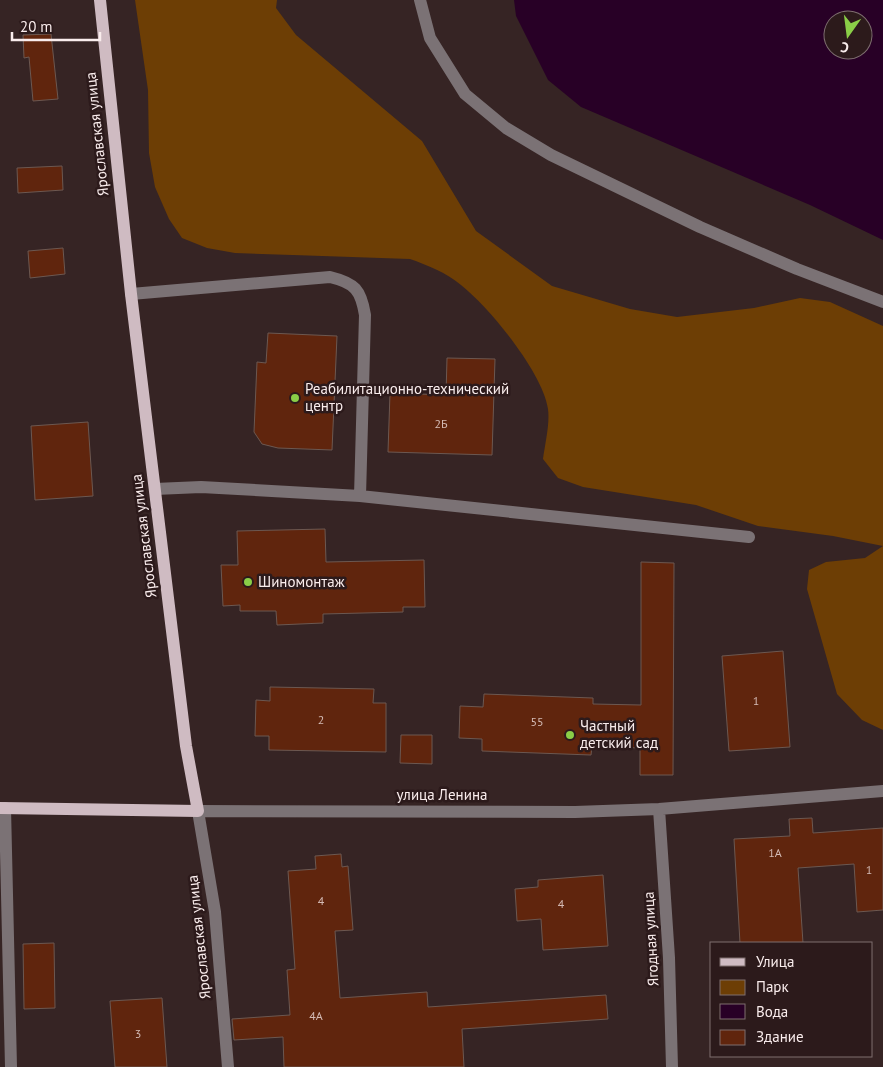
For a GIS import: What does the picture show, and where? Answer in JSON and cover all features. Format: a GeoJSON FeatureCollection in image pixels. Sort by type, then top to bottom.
{"type":"FeatureCollection","features":[{"type":"Feature","properties":{"kind":"main road","name":"Ярославская улица"},"geometry":{"type":"LineString","coordinates":[[100,0],[131,294],[186,746],[198,811]]}},
{"type":"Feature","properties":{"kind":"main road","name":"улица Ленина"},"geometry":{"type":"LineString","coordinates":[[3,808],[198,811]]}},
{"type":"Feature","properties":{"kind":"street"},"geometry":{"type":"LineString","coordinates":[[420,0],[430,38],[465,94],[506,128],[551,155],[700,227],[797,269],[883,302]]}},
{"type":"Feature","properties":{"kind":"street"},"geometry":{"type":"LineString","coordinates":[[131,294],[330,277],[342,280],[355,287],[363,299],[365,315],[360,496]]}},
{"type":"Feature","properties":{"kind":"street"},"geometry":{"type":"LineString","coordinates":[[155,489],[201,487],[360,496],[750,538]]}},
{"type":"Feature","properties":{"kind":"street","name":"улица Ленина"},"geometry":{"type":"LineString","coordinates":[[198,811],[575,812],[659,809],[883,791]]}},
{"type":"Feature","properties":{"kind":"street"},"geometry":{"type":"LineString","coordinates":[[3,808],[12,1067]]}},
{"type":"Feature","properties":{"kind":"street","name":"Ягодная улица"},"geometry":{"type":"LineString","coordinates":[[659,809],[669,958],[672,1067]]}},
{"type":"Feature","properties":{"kind":"street","name":"Ярославская улица"},"geometry":{"type":"LineString","coordinates":[[198,811],[214,905],[228,1067]]}},
{"type":"Feature","properties":{"kind":"green space"},"geometry":{"type":"Polygon","coordinates":[[[135,0],[277,0],[276,8],[296,35],[422,141],[476,231],[552,286],[630,309],[677,317],[754,308],[800,298],[830,302],[883,326],[883,546],[833,536],[758,526],[696,505],[583,487],[558,478],[543,459],[548,427],[548,409],[544,394],[526,360],[514,342],[473,295],[443,273],[430,267],[410,259],[235,253],[207,248],[182,238],[169,219],[155,187],[149,153],[148,90],[135,0]]]}},
{"type":"Feature","properties":{"kind":"green space"},"geometry":{"type":"Polygon","coordinates":[[[883,546],[883,730],[862,720],[837,694],[807,589],[809,570],[826,562],[865,558],[883,546]]]}},
{"type":"Feature","properties":{"kind":"water"},"geometry":{"type":"Polygon","coordinates":[[[514,0],[883,0],[883,240],[810,205],[581,107],[548,80],[516,16],[514,0]]]}},
{"type":"Feature","properties":{"kind":"building"},"geometry":{"type":"Polygon","coordinates":[[[51,34],[58,99],[33,101],[29,57],[24,58],[23,35],[51,34]]]}},
{"type":"Feature","properties":{"kind":"building"},"geometry":{"type":"Polygon","coordinates":[[[62,166],[63,190],[18,193],[17,168],[62,166]]]}},
{"type":"Feature","properties":{"kind":"building"},"geometry":{"type":"Polygon","coordinates":[[[63,248],[65,274],[30,278],[28,251],[63,248]]]}},
{"type":"Feature","properties":{"kind":"building","name":"Реабилитационно-технический центр"},"geometry":{"type":"Polygon","coordinates":[[[268,333],[337,336],[332,450],[278,448],[262,444],[254,432],[257,362],[266,363],[268,333]]]}},
{"type":"Feature","properties":{"kind":"building"},"geometry":{"type":"Polygon","coordinates":[[[447,358],[495,359],[492,455],[388,452],[390,393],[446,395],[447,358]]]}},
{"type":"Feature","properties":{"kind":"building"},"geometry":{"type":"Polygon","coordinates":[[[88,422],[93,496],[35,500],[31,426],[88,422]]]}},
{"type":"Feature","properties":{"kind":"building"},"geometry":{"type":"Polygon","coordinates":[[[325,529],[326,562],[424,560],[425,607],[403,607],[403,612],[323,614],[323,623],[277,625],[276,611],[240,611],[240,605],[223,606],[221,565],[238,565],[237,531],[325,529]]]}},
{"type":"Feature","properties":{"kind":"building"},"geometry":{"type":"Polygon","coordinates":[[[641,562],[674,563],[673,775],[640,775],[640,748],[592,746],[591,755],[482,751],[482,739],[459,738],[460,706],[483,707],[484,694],[593,698],[593,704],[641,705],[641,562]]]}},
{"type":"Feature","properties":{"kind":"building"},"geometry":{"type":"Polygon","coordinates":[[[783,651],[790,747],[729,751],[722,656],[783,651]]]}},
{"type":"Feature","properties":{"kind":"building"},"geometry":{"type":"Polygon","coordinates":[[[270,687],[374,689],[373,703],[386,703],[386,752],[269,750],[269,736],[255,736],[256,700],[270,701],[270,687]]]}},
{"type":"Feature","properties":{"kind":"building"},"geometry":{"type":"Polygon","coordinates":[[[401,735],[432,735],[432,764],[400,763],[401,735]]]}},
{"type":"Feature","properties":{"kind":"building"},"geometry":{"type":"Polygon","coordinates":[[[812,818],[813,833],[883,828],[883,910],[857,912],[854,864],[798,868],[803,942],[740,942],[734,839],[790,836],[789,819],[812,818]]]}},
{"type":"Feature","properties":{"kind":"building"},"geometry":{"type":"Polygon","coordinates":[[[341,854],[342,867],[348,866],[353,930],[335,931],[340,998],[427,992],[428,1007],[606,995],[608,1019],[462,1029],[464,1067],[284,1067],[283,1037],[234,1040],[232,1019],[290,1015],[287,970],[295,969],[288,871],[316,869],[315,856],[341,854]]]}},
{"type":"Feature","properties":{"kind":"building"},"geometry":{"type":"Polygon","coordinates":[[[603,875],[608,946],[543,950],[541,919],[517,921],[515,889],[538,887],[538,880],[603,875]]]}},
{"type":"Feature","properties":{"kind":"building"},"geometry":{"type":"Polygon","coordinates":[[[54,943],[55,1008],[24,1009],[23,944],[54,943]]]}},
{"type":"Feature","properties":{"kind":"building"},"geometry":{"type":"Polygon","coordinates":[[[162,998],[167,1067],[115,1067],[110,1001],[162,998]]]}},
{"type":"Feature","properties":{"kind":"place","name":"Реабилитационно-технический центр"},"geometry":{"type":"Point","coordinates":[295,398]}},
{"type":"Feature","properties":{"kind":"place","name":"Шиномонтаж"},"geometry":{"type":"Point","coordinates":[248,582]}},
{"type":"Feature","properties":{"kind":"place","name":"Частный детский сад"},"geometry":{"type":"Point","coordinates":[570,735]}}]}
